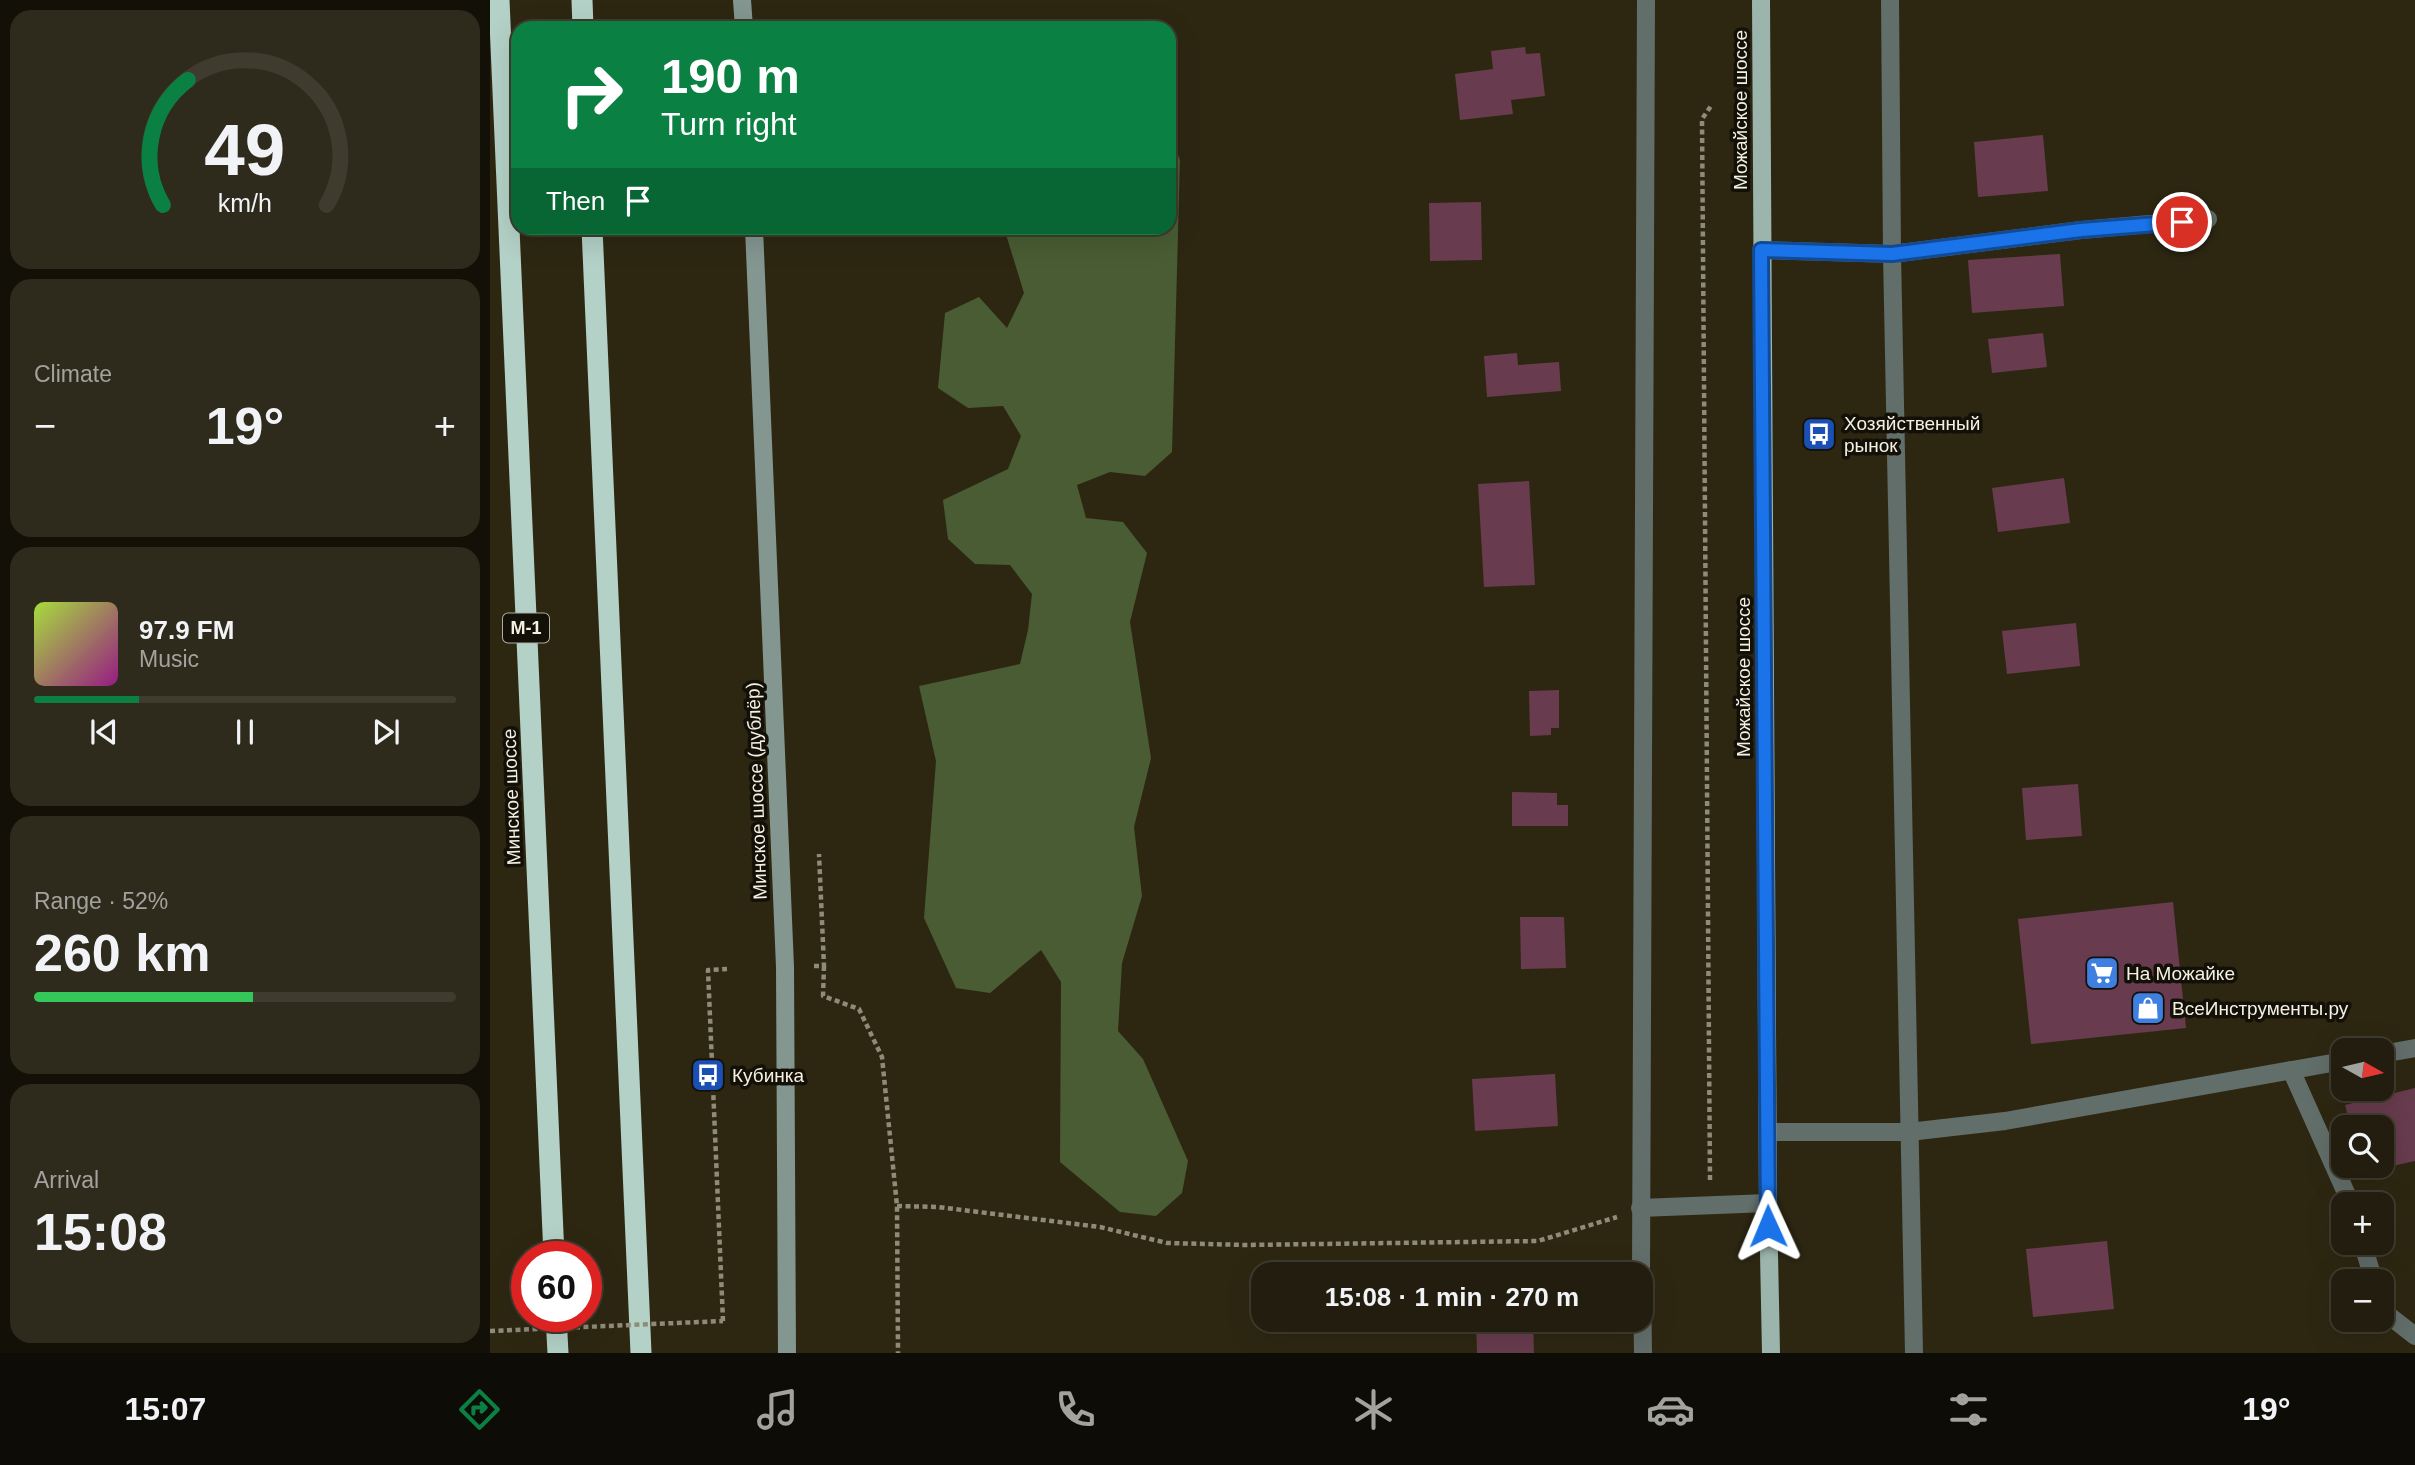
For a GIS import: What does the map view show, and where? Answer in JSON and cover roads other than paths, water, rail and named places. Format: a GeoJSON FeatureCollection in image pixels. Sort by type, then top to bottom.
{"type":"FeatureCollection","features":[{"type":"Feature","properties":{"kind":"highway","name":"Минское шоссе"},"geometry":{"type":"LineString","coordinates":[[499,0],[553,1241]]}},
{"type":"Feature","properties":{"kind":"highway"},"geometry":{"type":"LineString","coordinates":[[582,0],[583,21]]}},
{"type":"Feature","properties":{"kind":"highway"},"geometry":{"type":"LineString","coordinates":[[592,235],[641,1353]]}},
{"type":"Feature","properties":{"kind":"highway"},"geometry":{"type":"LineString","coordinates":[[557,1332],[558,1353]]}},
{"type":"Feature","properties":{"kind":"main road"},"geometry":{"type":"LineString","coordinates":[[742,0],[744,21]]}},
{"type":"Feature","properties":{"kind":"main road","name":"Можайское шоссе"},"geometry":{"type":"LineString","coordinates":[[1761,0],[1771,1353]]}},
{"type":"Feature","properties":{"kind":"main road","name":"Минское шоссе (дублёр)"},"geometry":{"type":"LineString","coordinates":[[754,235],[785,967],[788,1353]]}},
{"type":"Feature","properties":{"kind":"street"},"geometry":{"type":"LineString","coordinates":[[1641,1262],[1646,0]]}},
{"type":"Feature","properties":{"kind":"street"},"geometry":{"type":"LineString","coordinates":[[1890,0],[1892,254],[1914,1353]]}},
{"type":"Feature","properties":{"kind":"street"},"geometry":{"type":"LineString","coordinates":[[1761,250],[1892,254],[2081,230],[2208,219]]}},
{"type":"Feature","properties":{"kind":"street"},"geometry":{"type":"LineString","coordinates":[[2394,1052],[2415,1048]]}},
{"type":"Feature","properties":{"kind":"street"},"geometry":{"type":"LineString","coordinates":[[1768,1132],[1909,1132],[2005,1121],[2331,1063]]}},
{"type":"Feature","properties":{"kind":"street"},"geometry":{"type":"LineString","coordinates":[[2291,1070],[2346,1192]]}},
{"type":"Feature","properties":{"kind":"street"},"geometry":{"type":"LineString","coordinates":[[1640,1208],[1768,1203]]}},
{"type":"Feature","properties":{"kind":"street"},"geometry":{"type":"LineString","coordinates":[[2394,1320],[2415,1336]]}},
{"type":"Feature","properties":{"kind":"street"},"geometry":{"type":"LineString","coordinates":[[1643,1332],[1643,1353]]}},
{"type":"Feature","properties":{"kind":"place","name":"Хозяйственный рынок"},"geometry":{"type":"Point","coordinates":[1819,434]}},
{"type":"Feature","properties":{"kind":"place","name":"На Можайке"},"geometry":{"type":"Point","coordinates":[2102,973]}},
{"type":"Feature","properties":{"kind":"place","name":"ВсеИнструменты.ру"},"geometry":{"type":"Point","coordinates":[2148,1008]}},
{"type":"Feature","properties":{"kind":"place","name":"Кубинка"},"geometry":{"type":"Point","coordinates":[708,1075]}}]}
